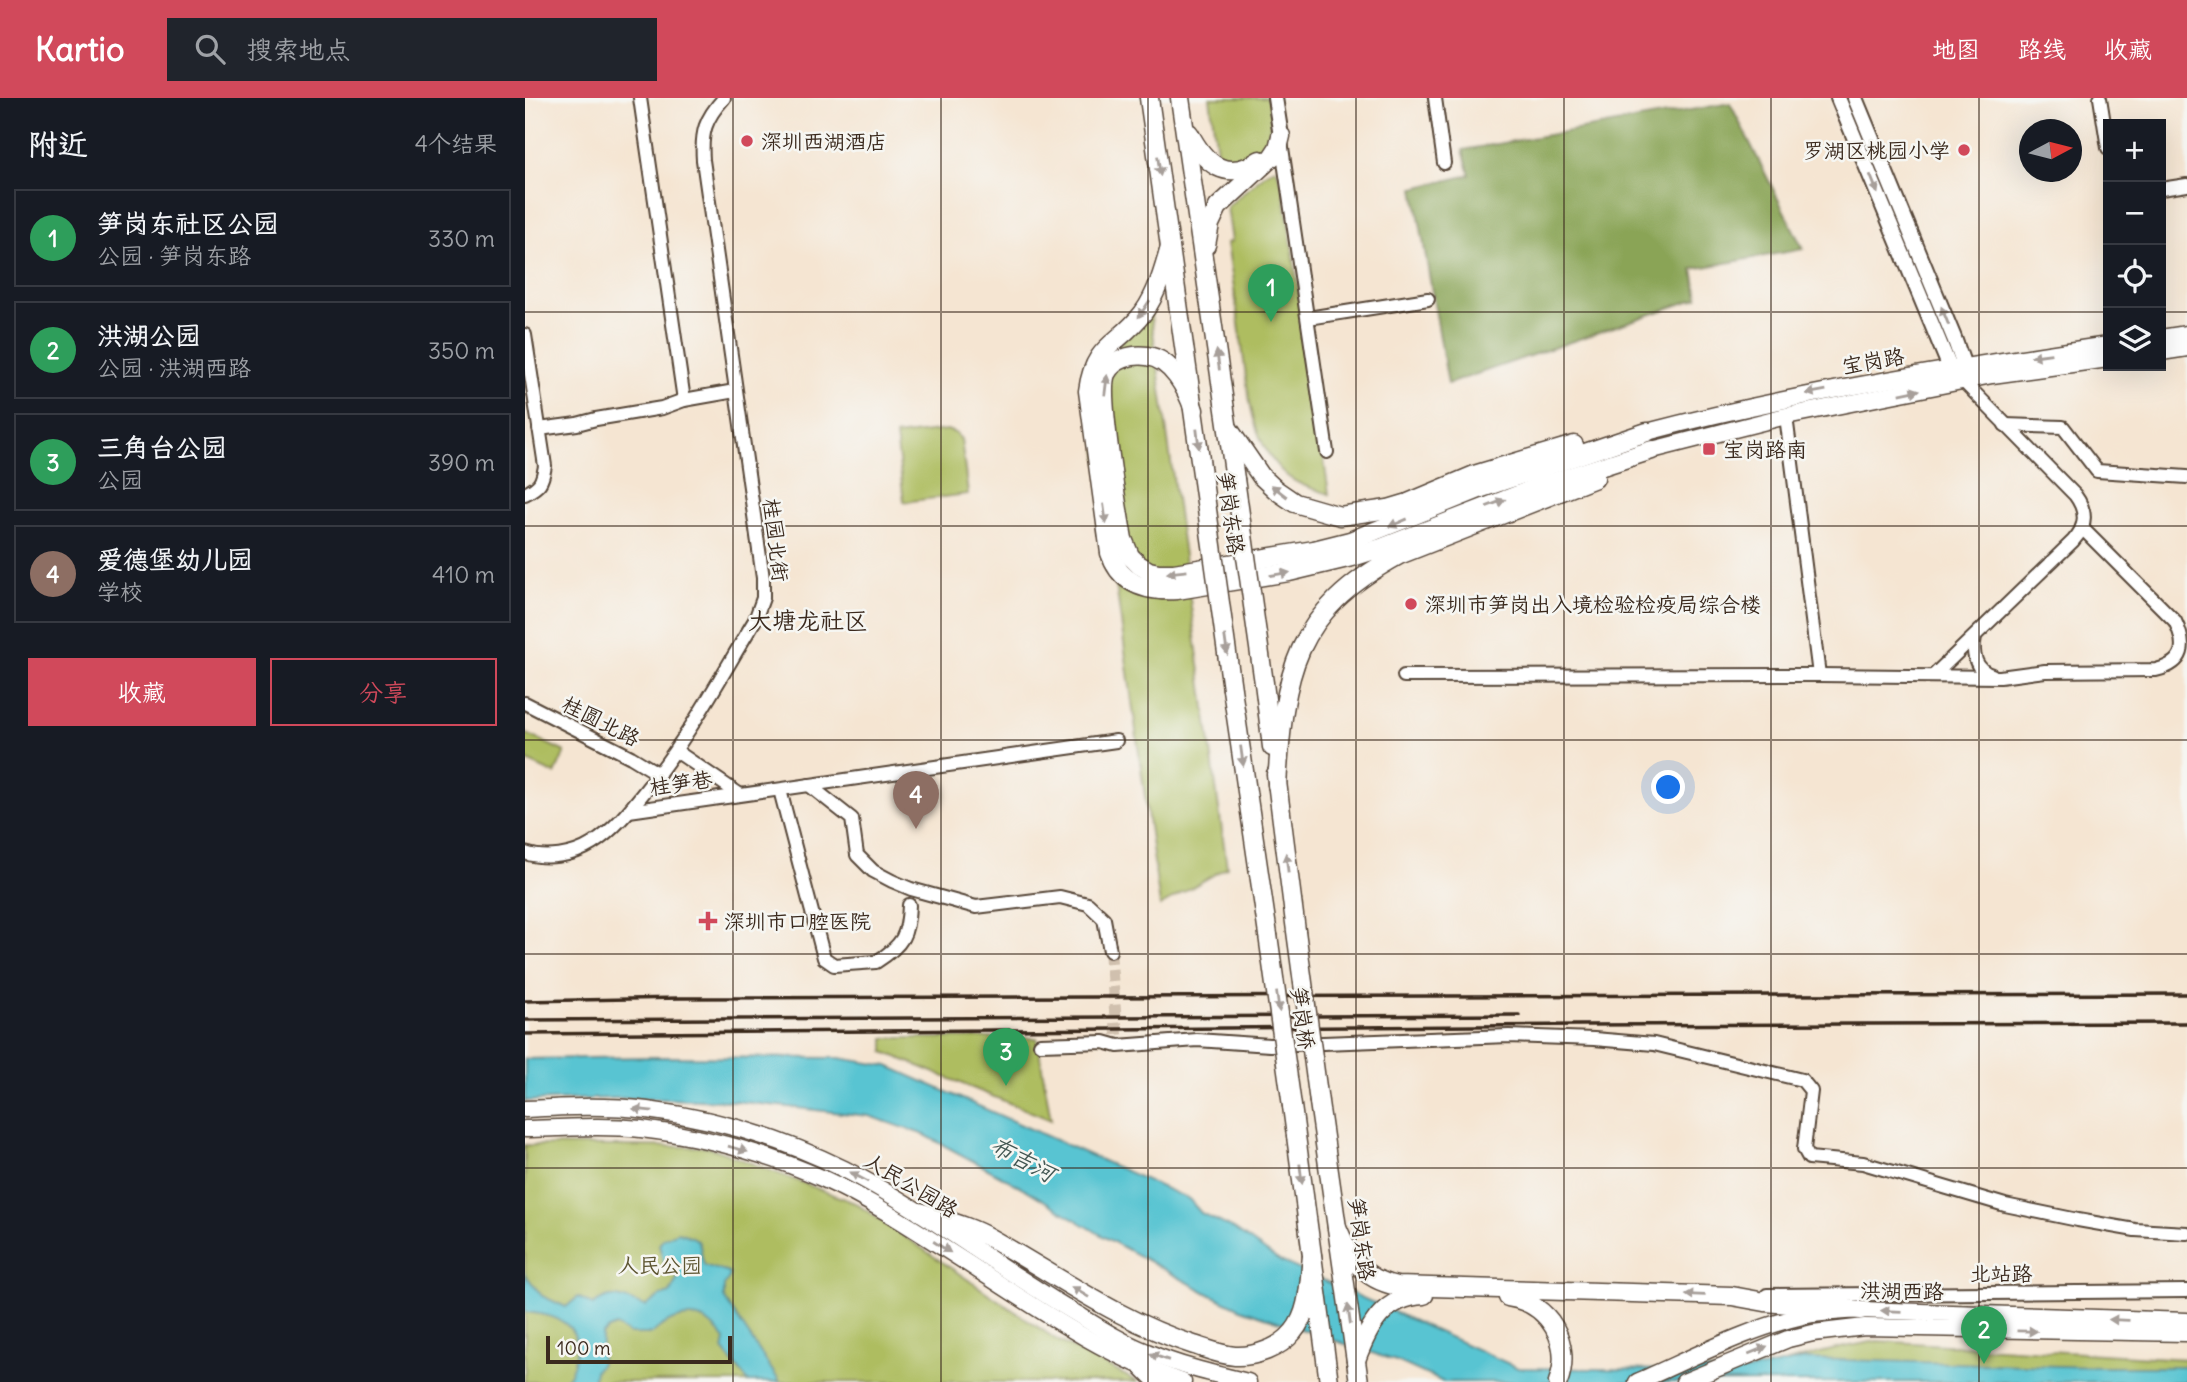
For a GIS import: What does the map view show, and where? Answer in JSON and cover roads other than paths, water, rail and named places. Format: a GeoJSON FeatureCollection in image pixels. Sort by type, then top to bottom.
{"type":"FeatureCollection","features":[{"type":"Feature","properties":{"kind":"main road","name":"笋岗东路"},"geometry":{"type":"LineString","coordinates":[[1149,98],[1268,935]]}},
{"type":"Feature","properties":{"kind":"main road","name":"笋岗东路"},"geometry":{"type":"LineString","coordinates":[[1180,98],[1264,683],[1296,931]]}},
{"type":"Feature","properties":{"kind":"main road"},"geometry":{"type":"LineString","coordinates":[[1184,123],[1196,147],[1206,159],[1220,169],[1229,171],[1254,164],[1269,152],[1281,136]]}},
{"type":"Feature","properties":{"kind":"main road"},"geometry":{"type":"LineString","coordinates":[[1203,264],[1210,224],[1218,207],[1272,157],[1281,136]]}},
{"type":"Feature","properties":{"kind":"main road"},"geometry":{"type":"LineString","coordinates":[[1170,247],[1150,302],[1135,323],[1099,356],[1093,367],[1088,391],[1110,553],[1114,565],[1121,573],[1141,587],[1177,590],[1327,564],[1384,547],[1538,487],[1652,450]]}},
{"type":"Feature","properties":{"kind":"main road"},"geometry":{"type":"LineString","coordinates":[[2166,337],[2187,334]]}},
{"type":"Feature","properties":{"kind":"main road","name":"宝岗路"},"geometry":{"type":"LineString","coordinates":[[1647,432],[1797,396],[1959,372],[2103,346]]}},
{"type":"Feature","properties":{"kind":"main road"},"geometry":{"type":"LineString","coordinates":[[2166,351],[2187,348]]}},
{"type":"Feature","properties":{"kind":"main road"},"geometry":{"type":"LineString","coordinates":[[1194,410],[1188,395],[1173,373],[1152,356],[1122,359],[1113,364],[1106,375],[1105,404],[1122,539],[1130,556],[1149,571],[1174,573],[1314,550],[1350,541],[1482,488],[1647,432]]}},
{"type":"Feature","properties":{"kind":"main road","name":"宝岗路"},"geometry":{"type":"LineString","coordinates":[[1652,450],[1959,372],[2103,359]]}},
{"type":"Feature","properties":{"kind":"main road"},"geometry":{"type":"LineString","coordinates":[[1228,428],[1261,476],[1276,490],[1295,503],[1340,516],[1388,509],[1408,503],[1477,474],[1538,455],[1593,440],[1647,432]]}},
{"type":"Feature","properties":{"kind":"main road"},"geometry":{"type":"LineString","coordinates":[[1277,785],[1280,738],[1290,677],[1308,635],[1324,611],[1342,593],[1369,572],[1399,555],[1584,484],[1652,450]]}},
{"type":"Feature","properties":{"kind":"main road","name":"笋岗桥"},"geometry":{"type":"LineString","coordinates":[[1296,931],[1319,1102]]}},
{"type":"Feature","properties":{"kind":"main road","name":"笋岗桥"},"geometry":{"type":"LineString","coordinates":[[1268,935],[1312,1256]]}},
{"type":"Feature","properties":{"kind":"main road","name":"笋岗东路"},"geometry":{"type":"LineString","coordinates":[[1319,1102],[1359,1382]]}},
{"type":"Feature","properties":{"kind":"main road","name":"人民公园路"},"geometry":{"type":"LineString","coordinates":[[525,1109],[601,1107],[646,1110],[722,1124],[772,1139],[844,1169],[920,1212],[1046,1297],[1104,1331],[1147,1352],[1183,1365],[1248,1382]]}},
{"type":"Feature","properties":{"kind":"main road","name":"人民公园路"},"geometry":{"type":"LineString","coordinates":[[525,1129],[626,1128],[664,1132],[717,1143],[798,1168],[827,1180],[897,1218],[1035,1306],[1099,1343],[1183,1382]]}},
{"type":"Feature","properties":{"kind":"main road"},"geometry":{"type":"LineString","coordinates":[[920,1212],[962,1225],[988,1237],[1105,1307],[1172,1338],[1237,1356],[1263,1352],[1292,1334],[1306,1307],[1312,1256]]}},
{"type":"Feature","properties":{"kind":"main road"},"geometry":{"type":"LineString","coordinates":[[1337,1227],[1346,1248],[1356,1262],[1375,1280],[1397,1286],[1507,1297],[1532,1304],[1543,1311],[1559,1334],[1563,1358],[1558,1382]]}},
{"type":"Feature","properties":{"kind":"main road"},"geometry":{"type":"LineString","coordinates":[[1312,1256],[1329,1382]]}},
{"type":"Feature","properties":{"kind":"main road"},"geometry":{"type":"LineString","coordinates":[[1356,1360],[1373,1323],[1387,1307],[1397,1301],[1422,1295],[1471,1292],[1732,1296],[1765,1302],[1861,1310]]}},
{"type":"Feature","properties":{"kind":"main road","name":"洪湖西路"},"geometry":{"type":"LineString","coordinates":[[1637,1382],[1765,1327],[1812,1314],[1861,1310],[2187,1321]]}},
{"type":"Feature","properties":{"kind":"main road","name":"洪湖西路"},"geometry":{"type":"LineString","coordinates":[[1684,1382],[1788,1339],[1865,1327],[2187,1334]]}},
{"type":"Feature","properties":{"kind":"main road"},"geometry":{"type":"LineString","coordinates":[[1140,1364],[1158,1382]]}},
{"type":"Feature","properties":{"kind":"street"},"geometry":{"type":"LineString","coordinates":[[640,98],[684,400]]}},
{"type":"Feature","properties":{"kind":"street","name":"桂园北街"},"geometry":{"type":"LineString","coordinates":[[525,853],[532,856],[557,856],[582,849],[591,845],[629,811],[676,751],[755,620],[763,598],[763,578],[703,160],[704,125],[724,98]]}},
{"type":"Feature","properties":{"kind":"street"},"geometry":{"type":"LineString","coordinates":[[1275,98],[1327,452]]}},
{"type":"Feature","properties":{"kind":"street"},"geometry":{"type":"LineString","coordinates":[[1435,98],[1444,163]]}},
{"type":"Feature","properties":{"kind":"street"},"geometry":{"type":"LineString","coordinates":[[1838,98],[1959,372],[2005,425],[2075,495],[2084,513],[2083,529],[2073,541],[1933,676]]}},
{"type":"Feature","properties":{"kind":"street"},"geometry":{"type":"LineString","coordinates":[[1855,98],[1954,338],[1959,372]]}},
{"type":"Feature","properties":{"kind":"street"},"geometry":{"type":"LineString","coordinates":[[2101,98],[2104,119]]}},
{"type":"Feature","properties":{"kind":"street"},"geometry":{"type":"LineString","coordinates":[[2166,188],[2187,185]]}},
{"type":"Feature","properties":{"kind":"street"},"geometry":{"type":"LineString","coordinates":[[1308,318],[1428,299]]}},
{"type":"Feature","properties":{"kind":"street"},"geometry":{"type":"LineString","coordinates":[[525,335],[545,466],[543,481],[525,494]]}},
{"type":"Feature","properties":{"kind":"street"},"geometry":{"type":"LineString","coordinates":[[539,429],[662,408],[684,400],[735,391]]}},
{"type":"Feature","properties":{"kind":"street"},"geometry":{"type":"LineString","coordinates":[[1786,416],[1819,674]]}},
{"type":"Feature","properties":{"kind":"street"},"geometry":{"type":"LineString","coordinates":[[2005,425],[2063,426],[2097,471],[2187,477]]}},
{"type":"Feature","properties":{"kind":"street"},"geometry":{"type":"LineString","coordinates":[[1404,676],[1819,674],[2000,677],[2045,671],[2156,670],[2168,667],[2177,661],[2182,653],[2181,631],[2175,621],[2083,529]]}},
{"type":"Feature","properties":{"kind":"street"},"geometry":{"type":"LineString","coordinates":[[1975,636],[1973,646],[1976,662],[1986,673],[2000,677]]}},
{"type":"Feature","properties":{"kind":"street","name":"桂圆北路"},"geometry":{"type":"LineString","coordinates":[[525,703],[659,774]]}},
{"type":"Feature","properties":{"kind":"street","name":"桂笋巷"},"geometry":{"type":"LineString","coordinates":[[629,811],[1116,741]]}},
{"type":"Feature","properties":{"kind":"street"},"geometry":{"type":"LineString","coordinates":[[676,751],[739,794]]}},
{"type":"Feature","properties":{"kind":"street"},"geometry":{"type":"LineString","coordinates":[[809,785],[852,819],[857,855],[873,871],[911,889],[976,907],[1060,897],[1088,904],[1104,919],[1109,951]]}},
{"type":"Feature","properties":{"kind":"street"},"geometry":{"type":"LineString","coordinates":[[780,790],[824,958],[834,965],[880,960],[899,943],[908,927],[909,905]]}},
{"type":"Feature","properties":{"kind":"street"},"geometry":{"type":"LineString","coordinates":[[1040,1044],[1104,1042],[1118,1046],[1197,1040],[1270,1045],[1509,1036],[1654,1044],[1802,1080],[1811,1091],[1804,1149],[1809,1158],[1863,1163],[2005,1205],[2078,1220],[2135,1230],[2187,1233]]}},
{"type":"Feature","properties":{"kind":"street","name":"北站路"},"geometry":{"type":"LineString","coordinates":[[1732,1296],[2187,1292]]}},
{"type":"Feature","properties":{"kind":"water","name":"布吉河"},"geometry":{"type":"Polygon","coordinates":[[[839,1058],[888,1066],[1189,1199],[1201,1213],[1234,1229],[1278,1260],[1518,1368],[1746,1371],[1806,1359],[2187,1367],[2187,1382],[1443,1382],[1399,1362],[1241,1309],[1106,1238],[1025,1189],[925,1135],[869,1116],[734,1101],[623,1098],[525,1101],[525,1059],[839,1058]]]}},
{"type":"Feature","properties":{"kind":"water"},"geometry":{"type":"Polygon","coordinates":[[[677,1232],[699,1242],[704,1265],[729,1273],[724,1286],[724,1298],[780,1382],[749,1382],[723,1350],[725,1340],[718,1331],[704,1320],[683,1317],[663,1325],[652,1334],[630,1334],[616,1326],[608,1329],[602,1335],[601,1363],[595,1371],[593,1382],[546,1382],[560,1381],[569,1375],[576,1349],[575,1339],[572,1330],[557,1319],[525,1312],[525,1274],[542,1296],[566,1307],[578,1297],[593,1305],[613,1297],[646,1306],[660,1296],[670,1293],[678,1277],[673,1268],[664,1264],[659,1245],[663,1239],[677,1232]]]}},
{"type":"Feature","properties":{"kind":"tunnel"},"geometry":{"type":"LineString","coordinates":[[1110,951],[1118,1046]]}},
{"type":"Feature","properties":{"kind":"railway"},"geometry":{"type":"LineString","coordinates":[[525,1001],[680,998],[2187,994]]}},
{"type":"Feature","properties":{"kind":"railway"},"geometry":{"type":"LineString","coordinates":[[525,1020],[1519,1015]]}},
{"type":"Feature","properties":{"kind":"railway"},"geometry":{"type":"LineString","coordinates":[[525,1034],[2187,1023]]}},
{"type":"Feature","properties":{"kind":"place","name":"深圳西湖酒店"},"geometry":{"type":"Point","coordinates":[747,141]}},
{"type":"Feature","properties":{"kind":"place","name":"罗湖区桃园小学"},"geometry":{"type":"Point","coordinates":[1964,150]}},
{"type":"Feature","properties":{"kind":"place","name":"笋岗东社区公园"},"geometry":{"type":"Point","coordinates":[1271,322]}},
{"type":"Feature","properties":{"kind":"place","name":"宝岗路南"},"geometry":{"type":"Point","coordinates":[1709,449]}},
{"type":"Feature","properties":{"kind":"place","name":"深圳市笋岗出入境检验检疫局综合楼"},"geometry":{"type":"Point","coordinates":[1411,604]}},
{"type":"Feature","properties":{"kind":"place","name":"爱德堡幼儿园"},"geometry":{"type":"Point","coordinates":[916,829]}},
{"type":"Feature","properties":{"kind":"place","name":"深圳市口腔医院"},"geometry":{"type":"Point","coordinates":[708,921]}},
{"type":"Feature","properties":{"kind":"place","name":"三角台公园"},"geometry":{"type":"Point","coordinates":[1006,1086]}},
{"type":"Feature","properties":{"kind":"place","name":"洪湖公园"},"geometry":{"type":"Point","coordinates":[1984,1364]}},
{"type":"Feature","properties":{"kind":"district","name":"大塘龙社区"},"geometry":{"type":"Point","coordinates":[808,620]}},
{"type":"Feature","properties":{"kind":"park label","name":"人民公园"},"geometry":{"type":"Point","coordinates":[660,1265]}}]}
